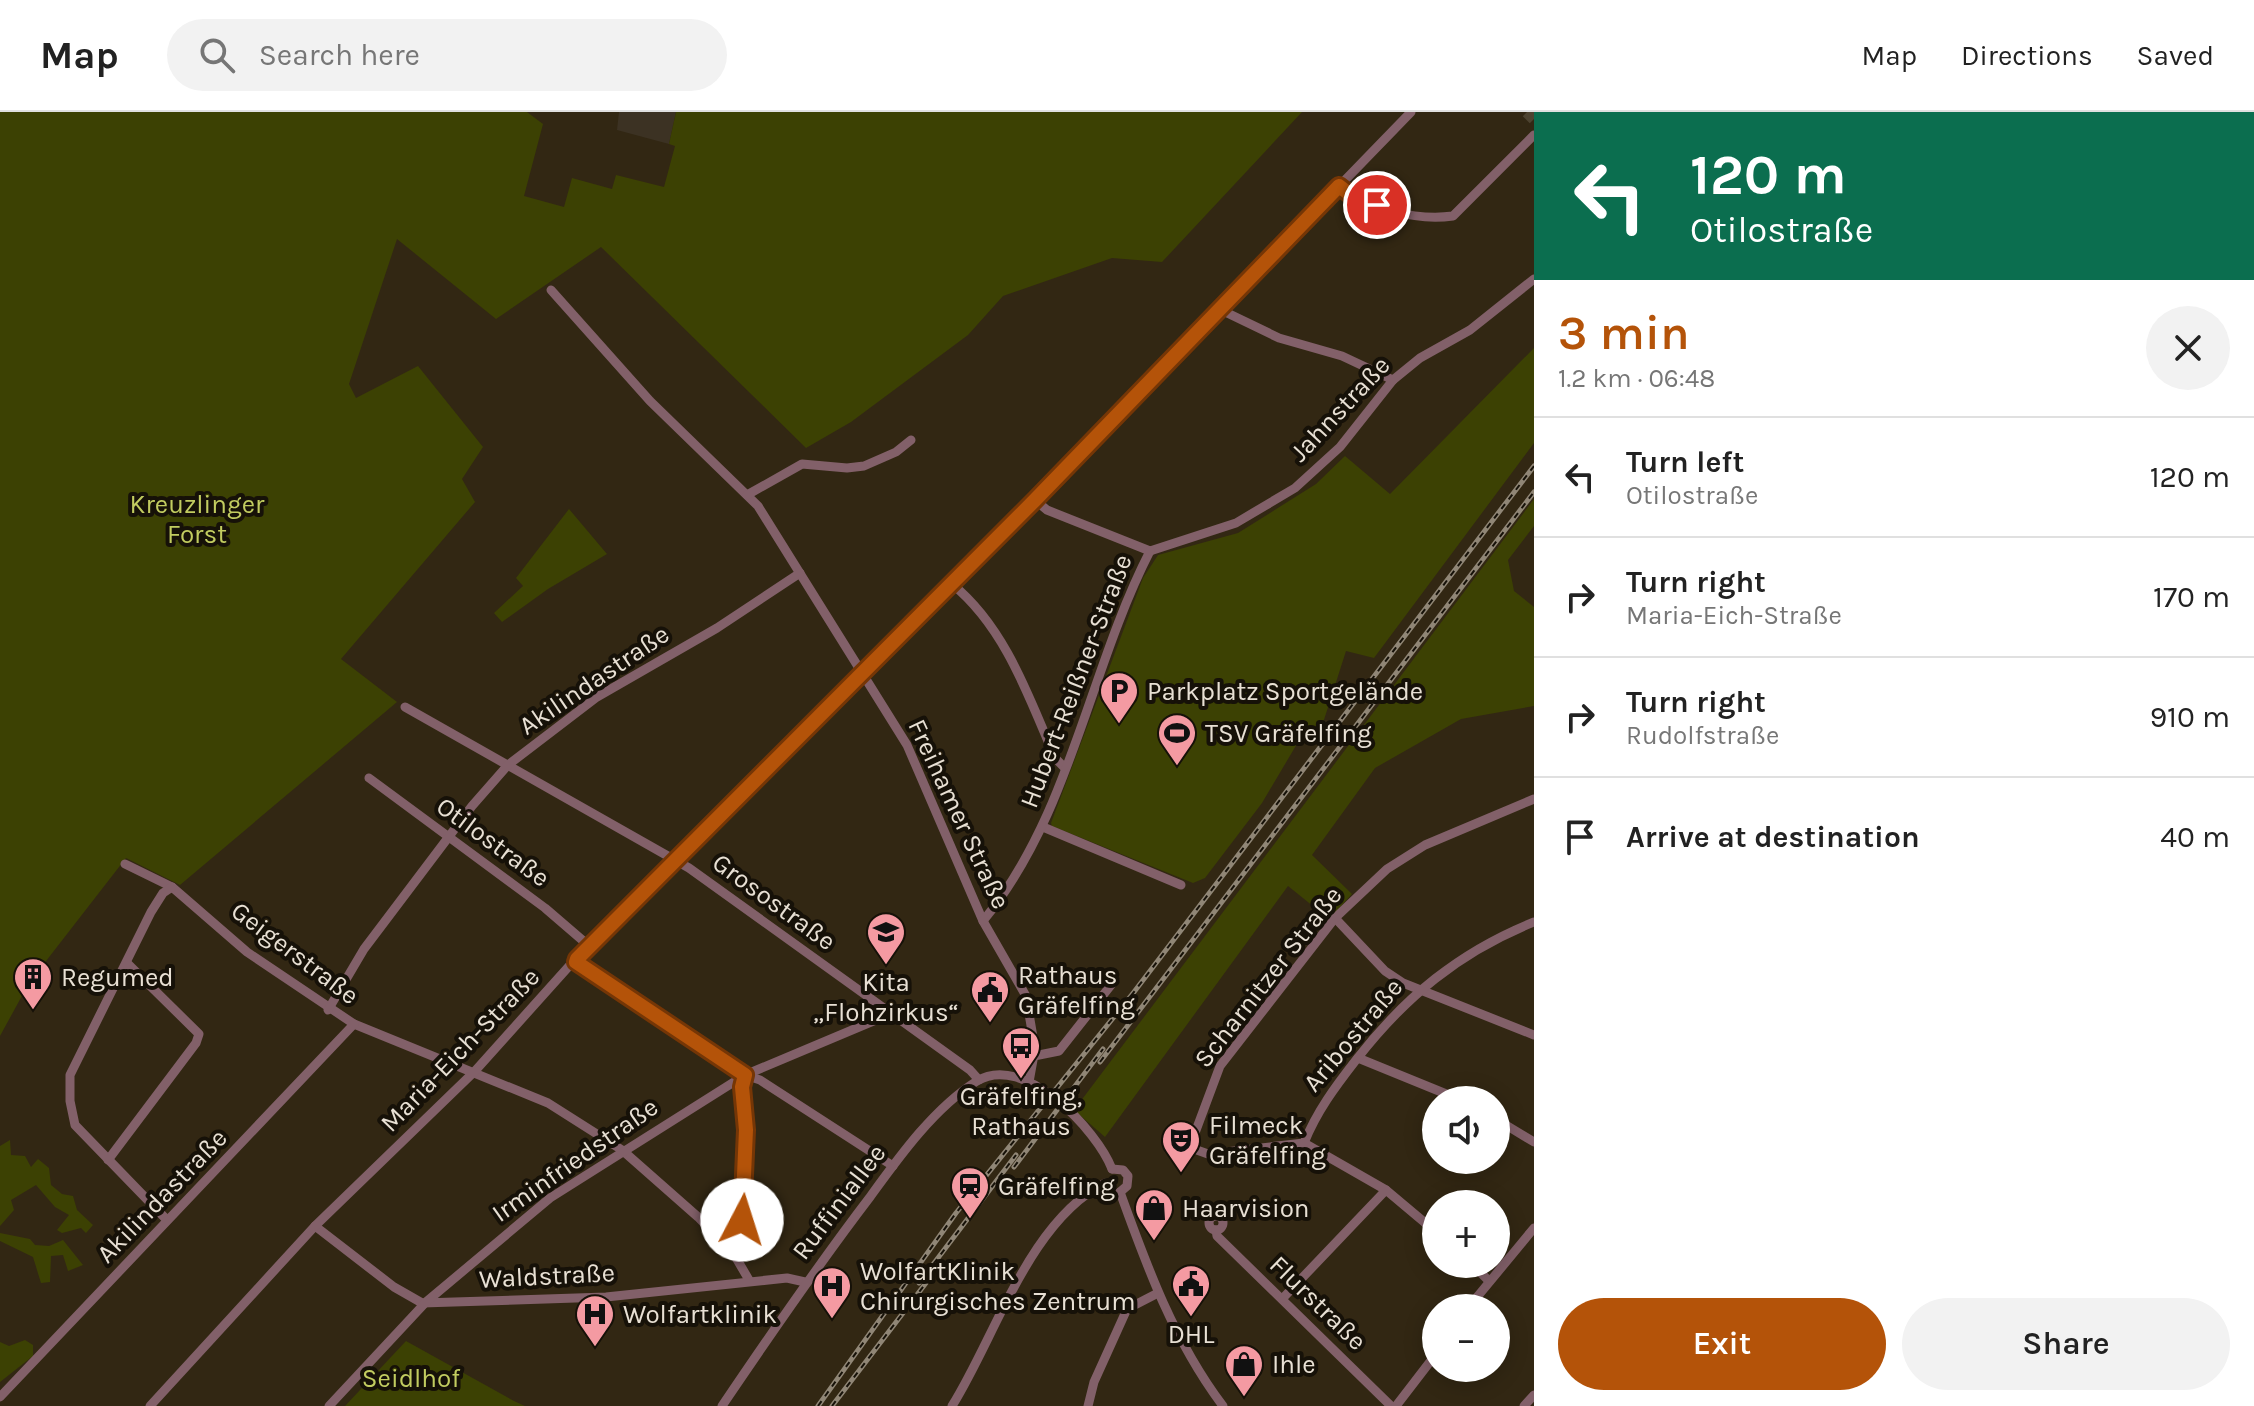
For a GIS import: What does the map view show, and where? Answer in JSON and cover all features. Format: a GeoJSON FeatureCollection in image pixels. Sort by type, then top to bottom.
{"type":"FeatureCollection","features":[{"type":"Feature","properties":{"kind":"street","name":"Maria-Eich-Straße"},"geometry":{"type":"LineString","coordinates":[[150,1406],[315,1226],[475,1071],[576,962],[588,945],[676,862],[1035,500],[1411,112]]}},
{"type":"Feature","properties":{"kind":"street"},"geometry":{"type":"LineString","coordinates":[[1339,186],[1356,199],[1399,212],[1435,218],[1453,216],[1534,135]]}},
{"type":"Feature","properties":{"kind":"street","name":"Jahnstraße"},"geometry":{"type":"LineString","coordinates":[[1150,551],[1236,523],[1295,488],[1340,447],[1393,380],[1420,358],[1470,330],[1534,279]]}},
{"type":"Feature","properties":{"kind":"street","name":"Freihamer Straße"},"geometry":{"type":"LineString","coordinates":[[551,290],[650,401],[758,506],[907,745],[983,921],[1026,996],[1034,1033],[1029,1082]]}},
{"type":"Feature","properties":{"kind":"street"},"geometry":{"type":"LineString","coordinates":[[1219,309],[1279,338],[1355,361],[1393,380]]}},
{"type":"Feature","properties":{"kind":"street"},"geometry":{"type":"LineString","coordinates":[[747,495],[802,464],[847,468],[864,466],[896,452],[911,440]]}},
{"type":"Feature","properties":{"kind":"street"},"geometry":{"type":"LineString","coordinates":[[1035,500],[1047,510],[1150,551]]}},
{"type":"Feature","properties":{"kind":"street","name":"Hubert-Reißner-Straße"},"geometry":{"type":"LineString","coordinates":[[983,921],[1008,891],[1043,827],[1150,551]]}},
{"type":"Feature","properties":{"kind":"street","name":"Akilindastraße"},"geometry":{"type":"LineString","coordinates":[[328,1010],[364,949],[472,806],[508,765],[597,697],[717,628],[800,573]]}},
{"type":"Feature","properties":{"kind":"street"},"geometry":{"type":"LineString","coordinates":[[952,584],[972,600],[999,640],[1021,679],[1055,758],[1065,768]]}},
{"type":"Feature","properties":{"kind":"street","name":"Grosostraße"},"geometry":{"type":"LineString","coordinates":[[405,707],[456,739],[508,765],[676,862],[979,1080]]}},
{"type":"Feature","properties":{"kind":"street","name":"Otilostraße"},"geometry":{"type":"LineString","coordinates":[[369,778],[545,908],[588,945]]}},
{"type":"Feature","properties":{"kind":"street","name":"Scharnitzer Straße"},"geometry":{"type":"LineString","coordinates":[[1304,1143],[1208,1154],[1194,1149],[1192,1141],[1220,1066],[1335,918],[1387,869],[1425,845],[1534,799]]}},
{"type":"Feature","properties":{"kind":"street","name":"Hubert-Reißner-Straße"},"geometry":{"type":"LineString","coordinates":[[1043,827],[1181,885]]}},
{"type":"Feature","properties":{"kind":"street","name":"Geigerstraße"},"geometry":{"type":"LineString","coordinates":[[125,864],[172,887],[247,952],[328,1010],[354,1024],[548,1103],[622,1150],[698,1217],[735,1256],[749,1280]]}},
{"type":"Feature","properties":{"kind":"street"},"geometry":{"type":"LineString","coordinates":[[166,1219],[75,1125],[70,1101],[70,1075],[151,912],[163,893],[172,887]]}},
{"type":"Feature","properties":{"kind":"street"},"geometry":{"type":"LineString","coordinates":[[1335,918],[1385,971],[1419,990],[1534,1035]]}},
{"type":"Feature","properties":{"kind":"street","name":"Aribostraße"},"geometry":{"type":"LineString","coordinates":[[1304,1143],[1317,1111],[1384,1025],[1419,990],[1458,959],[1497,937],[1534,922]]}},
{"type":"Feature","properties":{"kind":"street"},"geometry":{"type":"LineString","coordinates":[[576,962],[745,1075],[760,1080],[893,1166]]}},
{"type":"Feature","properties":{"kind":"street"},"geometry":{"type":"LineString","coordinates":[[108,1160],[196,1043],[199,1034],[127,963]]}},
{"type":"Feature","properties":{"kind":"street"},"geometry":{"type":"LineString","coordinates":[[1034,1056],[1059,1051],[1115,980]]}},
{"type":"Feature","properties":{"kind":"street","name":"Irminfriedstraße"},"geometry":{"type":"LineString","coordinates":[[329,1406],[426,1302],[550,1198],[745,1075],[890,1014]]}},
{"type":"Feature","properties":{"kind":"street","name":"Akilindastraße"},"geometry":{"type":"LineString","coordinates":[[0,1397],[166,1219],[217,1173],[354,1024]]}},
{"type":"Feature","properties":{"kind":"street"},"geometry":{"type":"LineString","coordinates":[[1358,1058],[1427,1086]]}},
{"type":"Feature","properties":{"kind":"street"},"geometry":{"type":"LineString","coordinates":[[735,1256],[745,1190],[746,1130],[742,1087],[745,1075]]}},
{"type":"Feature","properties":{"kind":"street"},"geometry":{"type":"LineString","coordinates":[[979,1080],[998,1076],[1029,1082],[1068,1110],[1095,1136],[1112,1169]]}},
{"type":"Feature","properties":{"kind":"street","name":"Ruffiniallee"},"geometry":{"type":"LineString","coordinates":[[722,1406],[805,1282],[893,1166],[940,1114],[979,1080]]}},
{"type":"Feature","properties":{"kind":"street"},"geometry":{"type":"LineString","coordinates":[[1510,1127],[1534,1142]]}},
{"type":"Feature","properties":{"kind":"street"},"geometry":{"type":"LineString","coordinates":[[1304,1143],[1386,1190],[1422,1220]]}},
{"type":"Feature","properties":{"kind":"street"},"geometry":{"type":"LineString","coordinates":[[1105,1183],[1106,1175],[1112,1169]]}},
{"type":"Feature","properties":{"kind":"street"},"geometry":{"type":"LineString","coordinates":[[1105,1183],[1113,1191],[1120,1192],[1127,1186],[1128,1176],[1123,1170],[1112,1169]]}},
{"type":"Feature","properties":{"kind":"street"},"geometry":{"type":"LineString","coordinates":[[952,1406],[1011,1291],[1038,1249],[1082,1196],[1105,1183]]}},
{"type":"Feature","properties":{"kind":"street"},"geometry":{"type":"LineString","coordinates":[[1283,1298],[1386,1190]]}},
{"type":"Feature","properties":{"kind":"street"},"geometry":{"type":"LineString","coordinates":[[1120,1192],[1158,1293],[1180,1340],[1223,1406]]}},
{"type":"Feature","properties":{"kind":"street","name":"Waldstraße"},"geometry":{"type":"LineString","coordinates":[[315,1226],[394,1287],[426,1302],[606,1297],[749,1280],[787,1278],[805,1282]]}},
{"type":"Feature","properties":{"kind":"street"},"geometry":{"type":"LineString","coordinates":[[1478,1294],[1534,1228]]}},
{"type":"Feature","properties":{"kind":"street","name":"Flurstraße"},"geometry":{"type":"LineString","coordinates":[[1216,1230],[1217,1236],[1394,1406]]}},
{"type":"Feature","properties":{"kind":"street"},"geometry":{"type":"LineString","coordinates":[[1088,1406],[1099,1369],[1127,1309],[1158,1293]]}},
{"type":"Feature","properties":{"kind":"street"},"geometry":{"type":"LineString","coordinates":[[1394,1406],[1422,1371]]}},
{"type":"Feature","properties":{"kind":"shaded area"},"geometry":{"type":"Polygon","coordinates":[[[619,112],[676,112],[669,144],[617,130],[619,112]]]}},
{"type":"Feature","properties":{"kind":"green space","name":"Kreuzlinger Forst"},"geometry":{"type":"Polygon","coordinates":[[[0,112],[527,112],[543,124],[524,196],[564,207],[572,178],[612,189],[616,175],[664,187],[675,146],[669,144],[676,112],[1302,112],[1162,262],[1112,258],[1003,296],[968,335],[851,422],[806,448],[601,247],[496,319],[397,239],[349,384],[356,398],[418,366],[483,447],[462,479],[475,502],[341,659],[397,702],[180,885],[126,858],[29,983],[0,1036],[0,112]]]}},
{"type":"Feature","properties":{"kind":"green space"},"geometry":{"type":"Polygon","coordinates":[[[1534,348],[1534,443],[1374,658],[1346,651],[1322,726],[1319,730],[1307,727],[1262,803],[1205,878],[1193,883],[1052,826],[1143,578],[1158,555],[1238,533],[1316,484],[1345,456],[1390,494],[1534,348]]]}},
{"type":"Feature","properties":{"kind":"green space"},"geometry":{"type":"Polygon","coordinates":[[[1534,499],[1534,526],[1508,560],[1514,591],[1534,607],[1534,706],[1461,719],[1375,768],[1312,855],[1352,894],[1329,919],[1288,886],[1105,1137],[1074,1110],[1534,499]]]}},
{"type":"Feature","properties":{"kind":"green space"},"geometry":{"type":"Polygon","coordinates":[[[569,509],[607,554],[548,589],[502,622],[494,613],[523,586],[516,578],[569,509]]]}},
{"type":"Feature","properties":{"kind":"green space"},"geometry":{"type":"Polygon","coordinates":[[[10,1140],[11,1155],[25,1156],[31,1167],[38,1159],[49,1168],[51,1185],[62,1194],[73,1196],[77,1210],[93,1225],[86,1233],[81,1228],[62,1233],[57,1230],[69,1215],[55,1207],[36,1185],[11,1200],[14,1210],[0,1226],[0,1146],[10,1140]]]}},
{"type":"Feature","properties":{"kind":"green space"},"geometry":{"type":"Polygon","coordinates":[[[0,1233],[30,1239],[35,1245],[49,1246],[63,1240],[83,1265],[68,1271],[63,1255],[51,1256],[50,1282],[41,1283],[33,1257],[0,1241],[0,1233]]]}},
{"type":"Feature","properties":{"kind":"green space"},"geometry":{"type":"Polygon","coordinates":[[[25,1340],[33,1345],[33,1356],[0,1382],[0,1342],[9,1346],[25,1340]]]}},
{"type":"Feature","properties":{"kind":"green space","name":"Seidlhof"},"geometry":{"type":"Polygon","coordinates":[[[406,1341],[514,1401],[525,1406],[345,1406],[406,1341]]]}},
{"type":"Feature","properties":{"kind":"tunnel"},"geometry":{"type":"LineString","coordinates":[[1527,112],[1534,119]]}},
{"type":"Feature","properties":{"kind":"railway"},"geometry":{"type":"LineString","coordinates":[[818,1406],[956,1213],[1134,992],[1534,466]]}},
{"type":"Feature","properties":{"kind":"railway"},"geometry":{"type":"LineString","coordinates":[[1100,1062],[1534,492]]}},
{"type":"Feature","properties":{"kind":"railway"},"geometry":{"type":"LineString","coordinates":[[1014,1167],[1103,1049]]}},
{"type":"Feature","properties":{"kind":"railway"},"geometry":{"type":"LineString","coordinates":[[919,1283],[1016,1155]]}},
{"type":"Feature","properties":{"kind":"railway"},"geometry":{"type":"LineString","coordinates":[[832,1406],[929,1279]]}},
{"type":"Feature","properties":{"kind":"place","name":"Parkplatz Sportgelände"},"geometry":{"type":"Point","coordinates":[1119,725]}},
{"type":"Feature","properties":{"kind":"place","name":"TSV Gräfelfing"},"geometry":{"type":"Point","coordinates":[1177,767]}},
{"type":"Feature","properties":{"kind":"place","name":"Kita „Flohzirkus“"},"geometry":{"type":"Point","coordinates":[886,966]}},
{"type":"Feature","properties":{"kind":"place","name":"Regumed"},"geometry":{"type":"Point","coordinates":[33,1011]}},
{"type":"Feature","properties":{"kind":"place","name":"Rathaus Gräfelfing"},"geometry":{"type":"Point","coordinates":[990,1024]}},
{"type":"Feature","properties":{"kind":"place","name":"Gräfelfing, Rathaus"},"geometry":{"type":"Point","coordinates":[1021,1080]}},
{"type":"Feature","properties":{"kind":"place","name":"Filmeck Gräfelfing"},"geometry":{"type":"Point","coordinates":[1181,1174]}},
{"type":"Feature","properties":{"kind":"place","name":"Gräfelfing"},"geometry":{"type":"Point","coordinates":[970,1220]}},
{"type":"Feature","properties":{"kind":"place","name":"Haarvision"},"geometry":{"type":"Point","coordinates":[1154,1242]}},
{"type":"Feature","properties":{"kind":"place","name":"DHL"},"geometry":{"type":"Point","coordinates":[1191,1318]}},
{"type":"Feature","properties":{"kind":"place","name":"WolfartKlinik Chirurgisches Zentrum"},"geometry":{"type":"Point","coordinates":[832,1320]}},
{"type":"Feature","properties":{"kind":"place","name":"Wolfartklinik"},"geometry":{"type":"Point","coordinates":[595,1348]}},
{"type":"Feature","properties":{"kind":"place","name":"Ihle"},"geometry":{"type":"Point","coordinates":[1244,1398]}},
{"type":"Feature","properties":{"kind":"route"},"geometry":{"type":"LineString","coordinates":[[742,1220],[746,1130],[742,1087],[745,1075],[576,962],[577,959],[1035,500],[1339,186],[1356,199],[1377,205]]}}]}
